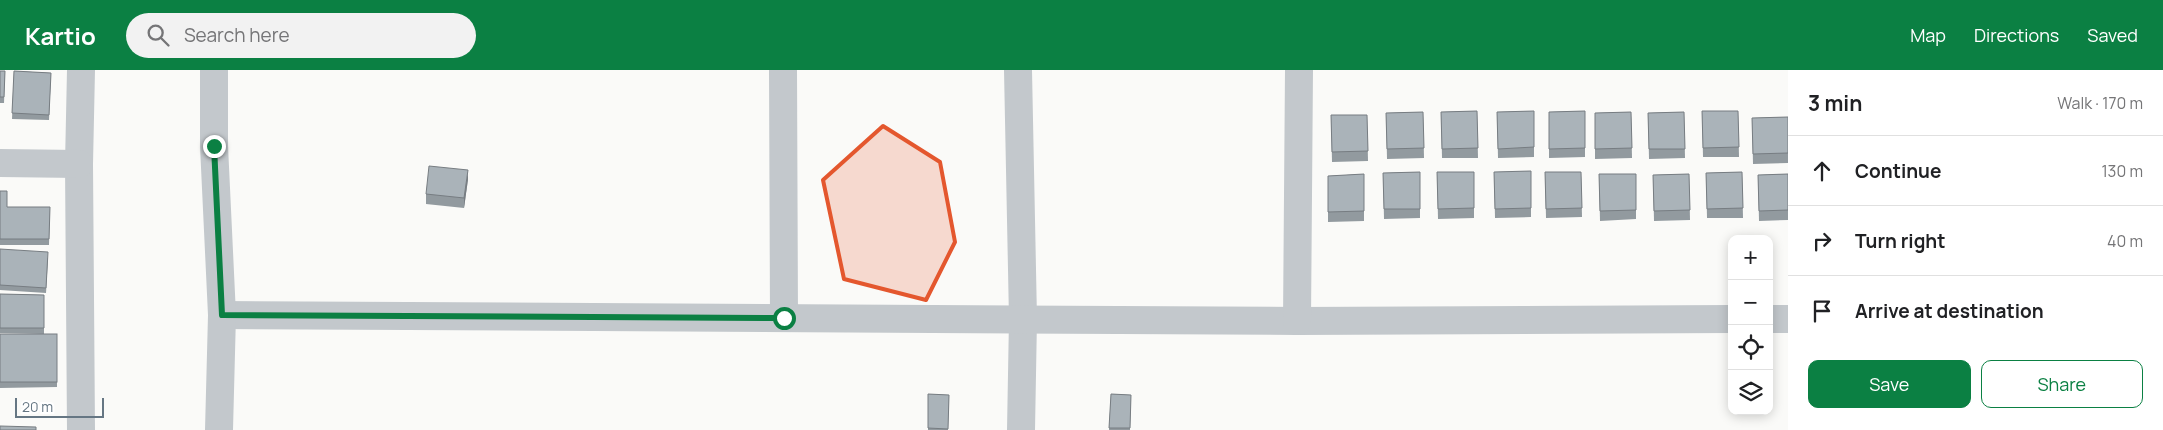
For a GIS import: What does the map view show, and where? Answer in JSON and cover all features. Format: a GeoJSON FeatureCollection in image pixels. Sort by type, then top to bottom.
{"type":"FeatureCollection","features":[{"type":"Feature","properties":{"kind":"street"},"geometry":{"type":"LineString","coordinates":[[81,70],[79,164],[82,430]]}},
{"type":"Feature","properties":{"kind":"street"},"geometry":{"type":"LineString","coordinates":[[214,70],[214,146],[222,315],[219,430]]}},
{"type":"Feature","properties":{"kind":"street"},"geometry":{"type":"LineString","coordinates":[[783,70],[784,318]]}},
{"type":"Feature","properties":{"kind":"street"},"geometry":{"type":"LineString","coordinates":[[1018,70],[1023,319],[1021,430]]}},
{"type":"Feature","properties":{"kind":"street"},"geometry":{"type":"LineString","coordinates":[[1297,321],[1299,70]]}},
{"type":"Feature","properties":{"kind":"street"},"geometry":{"type":"LineString","coordinates":[[0,163],[79,164]]}},
{"type":"Feature","properties":{"kind":"street"},"geometry":{"type":"LineString","coordinates":[[222,315],[1297,321],[1728,319]]}},
{"type":"Feature","properties":{"kind":"street"},"geometry":{"type":"LineString","coordinates":[[1773,319],[1788,319]]}},
{"type":"Feature","properties":{"kind":"highlighted area"},"geometry":{"type":"Polygon","coordinates":[[[883,126],[940,162],[955,242],[926,300],[844,279],[823,180],[883,126]]]}},
{"type":"Feature","properties":{"kind":"building"},"geometry":{"type":"Polygon","coordinates":[[[0,71],[5,71],[4,97],[0,97],[0,71]]]}},
{"type":"Feature","properties":{"kind":"building"},"geometry":{"type":"Polygon","coordinates":[[[14,71],[51,73],[49,115],[12,113],[14,71]]]}},
{"type":"Feature","properties":{"kind":"building"},"geometry":{"type":"Polygon","coordinates":[[[1477,111],[1478,148],[1442,149],[1441,112],[1477,111]]]}},
{"type":"Feature","properties":{"kind":"building"},"geometry":{"type":"Polygon","coordinates":[[[1534,111],[1534,147],[1498,149],[1497,112],[1534,111]]]}},
{"type":"Feature","properties":{"kind":"building"},"geometry":{"type":"Polygon","coordinates":[[[1585,111],[1585,148],[1549,149],[1549,112],[1585,111]]]}},
{"type":"Feature","properties":{"kind":"building"},"geometry":{"type":"Polygon","coordinates":[[[1702,111],[1738,111],[1739,147],[1703,148],[1702,111]]]}},
{"type":"Feature","properties":{"kind":"building"},"geometry":{"type":"Polygon","coordinates":[[[1423,112],[1424,148],[1387,149],[1386,113],[1423,112]]]}},
{"type":"Feature","properties":{"kind":"building"},"geometry":{"type":"Polygon","coordinates":[[[1631,112],[1632,148],[1595,149],[1595,113],[1631,112]]]}},
{"type":"Feature","properties":{"kind":"building"},"geometry":{"type":"Polygon","coordinates":[[[1684,112],[1685,149],[1649,149],[1648,113],[1684,112]]]}},
{"type":"Feature","properties":{"kind":"building"},"geometry":{"type":"Polygon","coordinates":[[[1331,115],[1367,115],[1368,151],[1332,152],[1331,115]]]}},
{"type":"Feature","properties":{"kind":"building"},"geometry":{"type":"Polygon","coordinates":[[[1788,117],[1788,153],[1753,154],[1752,118],[1788,117]]]}},
{"type":"Feature","properties":{"kind":"building"},"geometry":{"type":"Polygon","coordinates":[[[429,166],[468,170],[464,198],[426,194],[429,166]]]}},
{"type":"Feature","properties":{"kind":"building"},"geometry":{"type":"Polygon","coordinates":[[[1531,171],[1531,208],[1495,209],[1494,172],[1531,171]]]}},
{"type":"Feature","properties":{"kind":"building"},"geometry":{"type":"Polygon","coordinates":[[[1420,172],[1420,209],[1384,209],[1383,173],[1420,172]]]}},
{"type":"Feature","properties":{"kind":"building"},"geometry":{"type":"Polygon","coordinates":[[[1437,172],[1474,172],[1474,208],[1438,209],[1437,172]]]}},
{"type":"Feature","properties":{"kind":"building"},"geometry":{"type":"Polygon","coordinates":[[[1545,172],[1581,172],[1582,208],[1546,209],[1545,172]]]}},
{"type":"Feature","properties":{"kind":"building"},"geometry":{"type":"Polygon","coordinates":[[[1742,172],[1743,208],[1707,209],[1706,173],[1742,172]]]}},
{"type":"Feature","properties":{"kind":"building"},"geometry":{"type":"Polygon","coordinates":[[[1364,174],[1364,211],[1328,212],[1328,176],[1364,174]]]}},
{"type":"Feature","properties":{"kind":"building"},"geometry":{"type":"Polygon","coordinates":[[[1599,174],[1636,174],[1636,210],[1600,211],[1599,174]]]}},
{"type":"Feature","properties":{"kind":"building"},"geometry":{"type":"Polygon","coordinates":[[[1689,174],[1690,210],[1654,211],[1653,175],[1689,174]]]}},
{"type":"Feature","properties":{"kind":"building"},"geometry":{"type":"Polygon","coordinates":[[[1788,174],[1788,210],[1759,211],[1758,175],[1788,174]]]}},
{"type":"Feature","properties":{"kind":"building"},"geometry":{"type":"Polygon","coordinates":[[[0,191],[7,191],[7,207],[50,207],[49,239],[0,239],[0,191]]]}},
{"type":"Feature","properties":{"kind":"building"},"geometry":{"type":"Polygon","coordinates":[[[0,249],[48,252],[46,288],[0,285],[0,249]]]}},
{"type":"Feature","properties":{"kind":"building"},"geometry":{"type":"Polygon","coordinates":[[[0,294],[44,295],[44,328],[0,328],[0,294]]]}},
{"type":"Feature","properties":{"kind":"building"},"geometry":{"type":"Polygon","coordinates":[[[0,334],[57,334],[57,382],[0,382],[0,334]]]}},
{"type":"Feature","properties":{"kind":"building"},"geometry":{"type":"Polygon","coordinates":[[[928,394],[949,395],[948,429],[928,428],[928,394]]]}},
{"type":"Feature","properties":{"kind":"building"},"geometry":{"type":"Polygon","coordinates":[[[1111,394],[1131,395],[1130,428],[1109,428],[1111,394]]]}},
{"type":"Feature","properties":{"kind":"building"},"geometry":{"type":"Polygon","coordinates":[[[0,426],[36,427],[36,430],[0,430],[0,426]]]}},
{"type":"Feature","properties":{"kind":"route"},"geometry":{"type":"LineString","coordinates":[[214,146],[222,315],[784,318]]}}]}
